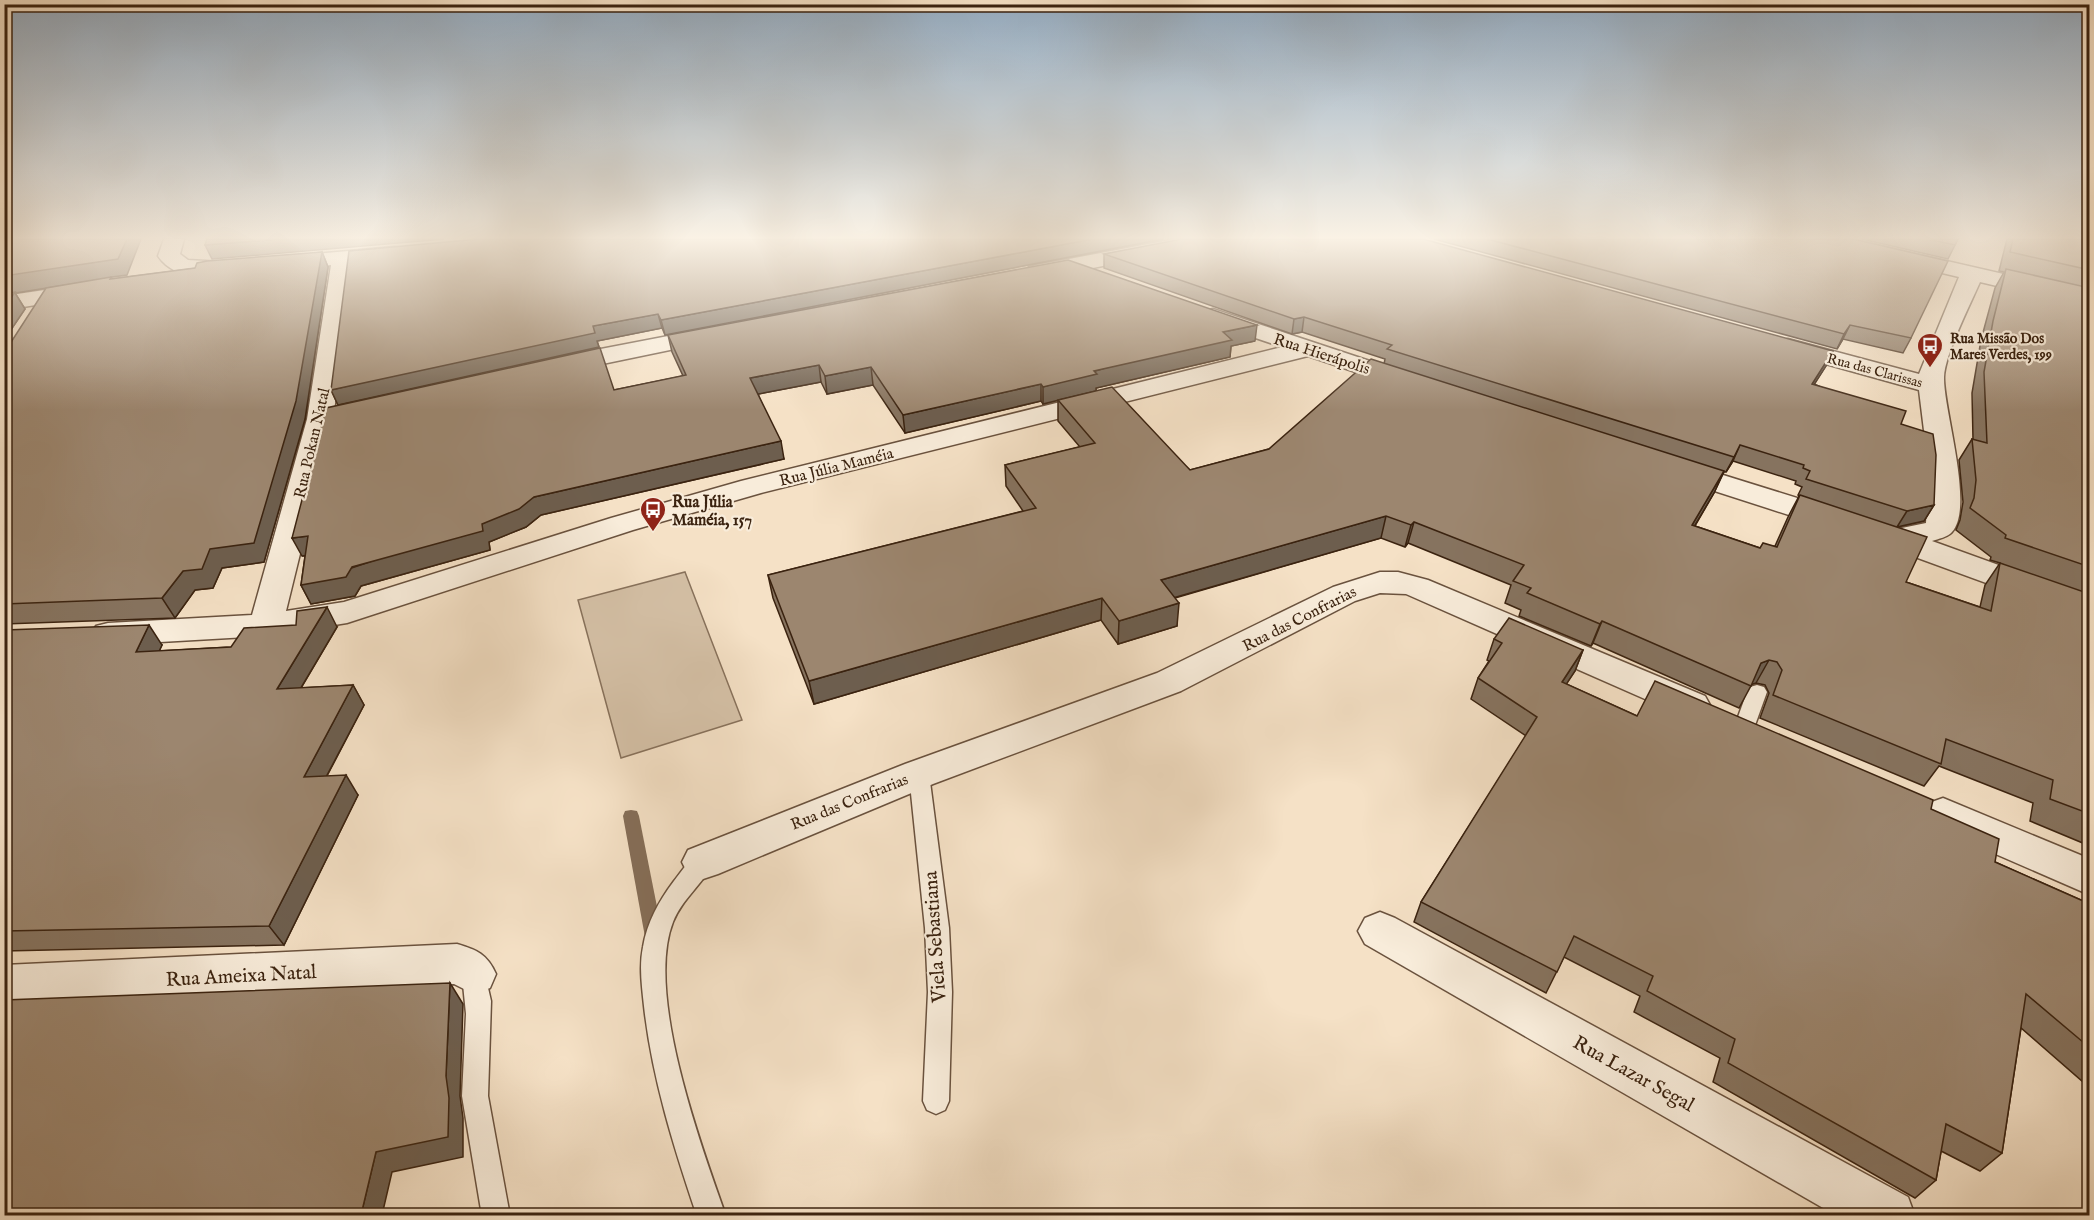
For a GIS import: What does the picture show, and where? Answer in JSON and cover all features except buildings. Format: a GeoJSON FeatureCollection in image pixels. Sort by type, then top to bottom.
{"type":"FeatureCollection","features":[{"type":"Feature","properties":{"kind":"street"},"geometry":{"type":"LineString","coordinates":[[4,303],[54,296]]}},
{"type":"Feature","properties":{"kind":"street","name":"Rua Pokan Natal"},"geometry":{"type":"LineString","coordinates":[[266,625],[331,416],[340,296]]}},
{"type":"Feature","properties":{"kind":"street"},"geometry":{"type":"LineString","coordinates":[[1896,539],[1920,535],[1940,528],[1945,509],[1931,374],[1963,296]]}},
{"type":"Feature","properties":{"kind":"street"},"geometry":{"type":"LineString","coordinates":[[2072,296],[2090,300]]}},
{"type":"Feature","properties":{"kind":"street"},"geometry":{"type":"LineString","coordinates":[[29,326],[47,297]]}},
{"type":"Feature","properties":{"kind":"street","name":"Rua Hierápolis"},"geometry":{"type":"LineString","coordinates":[[1189,307],[1422,387]]}},
{"type":"Feature","properties":{"kind":"street"},"geometry":{"type":"LineString","coordinates":[[536,370],[733,331]]}},
{"type":"Feature","properties":{"kind":"street","name":"Rua das Clarissas"},"geometry":{"type":"LineString","coordinates":[[1771,341],[1933,386]]}},
{"type":"Feature","properties":{"kind":"street","name":"Rua Júlia Maméia"},"geometry":{"type":"LineString","coordinates":[[73,635],[266,625],[357,609],[622,524],[751,487],[1306,349]]}},
{"type":"Feature","properties":{"kind":"street"},"geometry":{"type":"LineString","coordinates":[[1659,464],[1896,539],[2090,610]]}},
{"type":"Feature","properties":{"kind":"street","name":"Rua das Confrarias"},"geometry":{"type":"LineString","coordinates":[[703,862],[919,774],[1169,682],[1344,594],[1384,580],[1398,581],[1417,587],[1777,742]]}},
{"type":"Feature","properties":{"kind":"street"},"geometry":{"type":"LineString","coordinates":[[1909,800],[2090,878]]}},
{"type":"Feature","properties":{"kind":"street","name":"Rua Lazar Segal"},"geometry":{"type":"LineString","coordinates":[[1380,931],[1889,1215]]}},
{"type":"Feature","properties":{"kind":"street","name":"Rua Ameixa Natal"},"geometry":{"type":"LineString","coordinates":[[4,985],[457,964],[467,967],[474,974]]}},
{"type":"Feature","properties":{"kind":"lane"},"geometry":{"type":"LineString","coordinates":[[1744,728],[1757,692]]}},
{"type":"Feature","properties":{"kind":"lane","name":"Viela Sebastiana"},"geometry":{"type":"LineString","coordinates":[[919,774],[937,928],[940,993],[936,1101]]}},
{"type":"Feature","properties":{"kind":"lane"},"geometry":{"type":"LineString","coordinates":[[703,862],[660,923],[654,956],[654,992],[668,1067],[699,1182],[712,1215]]}},
{"type":"Feature","properties":{"kind":"lane"},"geometry":{"type":"LineString","coordinates":[[474,974],[479,992],[480,1020],[474,1079],[496,1215]]}},
{"type":"Feature","properties":{"kind":"shaded area"},"geometry":{"type":"Polygon","coordinates":[[[685,572],[742,720],[621,758],[578,600],[685,572]]]}},
{"type":"Feature","properties":{"kind":"waterway"},"geometry":{"type":"LineString","coordinates":[[631,816],[654,937]]}},
{"type":"Feature","properties":{"kind":"place","name":"Rua Missão Dos Mares Verdes, 199"},"geometry":{"type":"Point","coordinates":[1930,369]}},
{"type":"Feature","properties":{"kind":"place","name":"Rua Júlia Maméia, 157"},"geometry":{"type":"Point","coordinates":[653,533]}}]}
